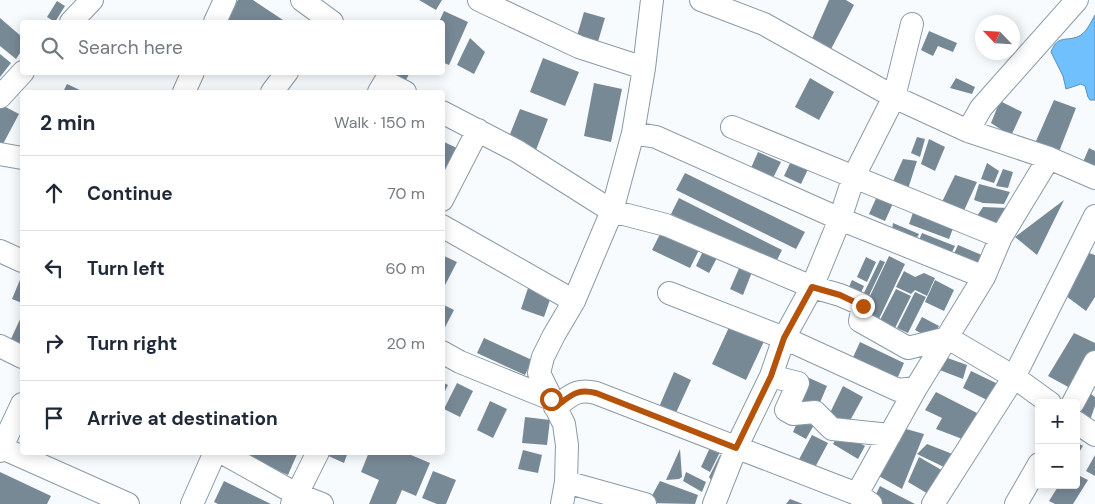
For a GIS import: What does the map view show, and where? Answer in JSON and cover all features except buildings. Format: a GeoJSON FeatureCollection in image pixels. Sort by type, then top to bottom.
{"type":"FeatureCollection","features":[{"type":"Feature","properties":{"kind":"street"},"geometry":{"type":"LineString","coordinates":[[73,20],[92,0]]}},
{"type":"Feature","properties":{"kind":"street"},"geometry":{"type":"LineString","coordinates":[[216,20],[225,0]]}},
{"type":"Feature","properties":{"kind":"street"},"geometry":{"type":"LineString","coordinates":[[302,0],[328,20]]}},
{"type":"Feature","properties":{"kind":"street"},"geometry":{"type":"LineString","coordinates":[[479,0],[579,47],[644,68]]}},
{"type":"Feature","properties":{"kind":"street"},"geometry":{"type":"LineString","coordinates":[[644,504],[564,493],[567,445],[564,424],[539,373],[543,357],[574,301],[612,211],[633,132],[644,68],[652,0]]}},
{"type":"Feature","properties":{"kind":"street"},"geometry":{"type":"LineString","coordinates":[[701,0],[764,24],[894,97],[968,131],[1049,158],[1095,178]]}},
{"type":"Feature","properties":{"kind":"street"},"geometry":{"type":"LineString","coordinates":[[968,131],[981,108],[1077,0]]}},
{"type":"Feature","properties":{"kind":"street"},"geometry":{"type":"LineString","coordinates":[[714,504],[736,448],[771,376],[784,338],[812,287],[840,219],[854,176],[894,97],[912,24]]}},
{"type":"Feature","properties":{"kind":"street"},"geometry":{"type":"LineString","coordinates":[[0,97],[21,75]]}},
{"type":"Feature","properties":{"kind":"street"},"geometry":{"type":"LineString","coordinates":[[185,90],[192,75]]}},
{"type":"Feature","properties":{"kind":"street"},"geometry":{"type":"LineString","coordinates":[[274,90],[285,75]]}},
{"type":"Feature","properties":{"kind":"street"},"geometry":{"type":"LineString","coordinates":[[380,82],[400,90]]}},
{"type":"Feature","properties":{"kind":"street"},"geometry":{"type":"LineString","coordinates":[[445,114],[517,151],[612,211],[666,224],[812,287],[840,295],[863,306],[860,321],[908,348],[948,338],[1014,377],[1044,399]]}},
{"type":"Feature","properties":{"kind":"street"},"geometry":{"type":"LineString","coordinates":[[732,127],[1001,237]]}},
{"type":"Feature","properties":{"kind":"street"},"geometry":{"type":"LineString","coordinates":[[445,194],[478,130]]}},
{"type":"Feature","properties":{"kind":"street"},"geometry":{"type":"LineString","coordinates":[[633,132],[656,136],[840,219],[984,277]]}},
{"type":"Feature","properties":{"kind":"street"},"geometry":{"type":"LineString","coordinates":[[0,154],[20,158]]}},
{"type":"Feature","properties":{"kind":"street"},"geometry":{"type":"LineString","coordinates":[[553,403],[577,391],[585,390],[596,393],[864,499],[890,434],[984,277],[1001,237],[1049,158]]}},
{"type":"Feature","properties":{"kind":"street"},"geometry":{"type":"LineString","coordinates":[[933,504],[1014,377],[1095,216]]}},
{"type":"Feature","properties":{"kind":"street"},"geometry":{"type":"LineString","coordinates":[[445,228],[574,301]]}},
{"type":"Feature","properties":{"kind":"street"},"geometry":{"type":"LineString","coordinates":[[0,251],[20,260]]}},
{"type":"Feature","properties":{"kind":"street"},"geometry":{"type":"LineString","coordinates":[[669,293],[784,338],[898,390],[916,388]]}},
{"type":"Feature","properties":{"kind":"street"},"geometry":{"type":"LineString","coordinates":[[0,346],[20,356]]}},
{"type":"Feature","properties":{"kind":"street"},"geometry":{"type":"LineString","coordinates":[[445,354],[553,403]]}},
{"type":"Feature","properties":{"kind":"street"},"geometry":{"type":"LineString","coordinates":[[1075,399],[1095,362]]}},
{"type":"Feature","properties":{"kind":"street"},"geometry":{"type":"LineString","coordinates":[[771,376],[798,383],[786,410],[793,414],[815,412],[832,429],[890,434]]}},
{"type":"Feature","properties":{"kind":"street"},"geometry":{"type":"LineString","coordinates":[[20,408],[0,449],[128,504]]}},
{"type":"Feature","properties":{"kind":"street"},"geometry":{"type":"LineString","coordinates":[[1080,425],[1095,435]]}},
{"type":"Feature","properties":{"kind":"street"},"geometry":{"type":"LineString","coordinates":[[192,504],[214,455]]}},
{"type":"Feature","properties":{"kind":"street"},"geometry":{"type":"LineString","coordinates":[[226,455],[294,499],[322,504]]}},
{"type":"Feature","properties":{"kind":"street"},"geometry":{"type":"LineString","coordinates":[[294,499],[316,455]]}},
{"type":"Feature","properties":{"kind":"street"},"geometry":{"type":"LineString","coordinates":[[1016,504],[1035,471]]}},
{"type":"Feature","properties":{"kind":"water"},"geometry":{"type":"Polygon","coordinates":[[[1095,15],[1095,100],[1090,100],[1085,86],[1081,84],[1066,89],[1063,76],[1051,52],[1060,40],[1081,35],[1095,15]]]}},
{"type":"Feature","properties":{"kind":"route"},"geometry":{"type":"LineString","coordinates":[[551,399],[555,407],[577,391],[585,390],[736,448],[771,376],[784,338],[812,287],[840,295],[863,306]]}}]}
